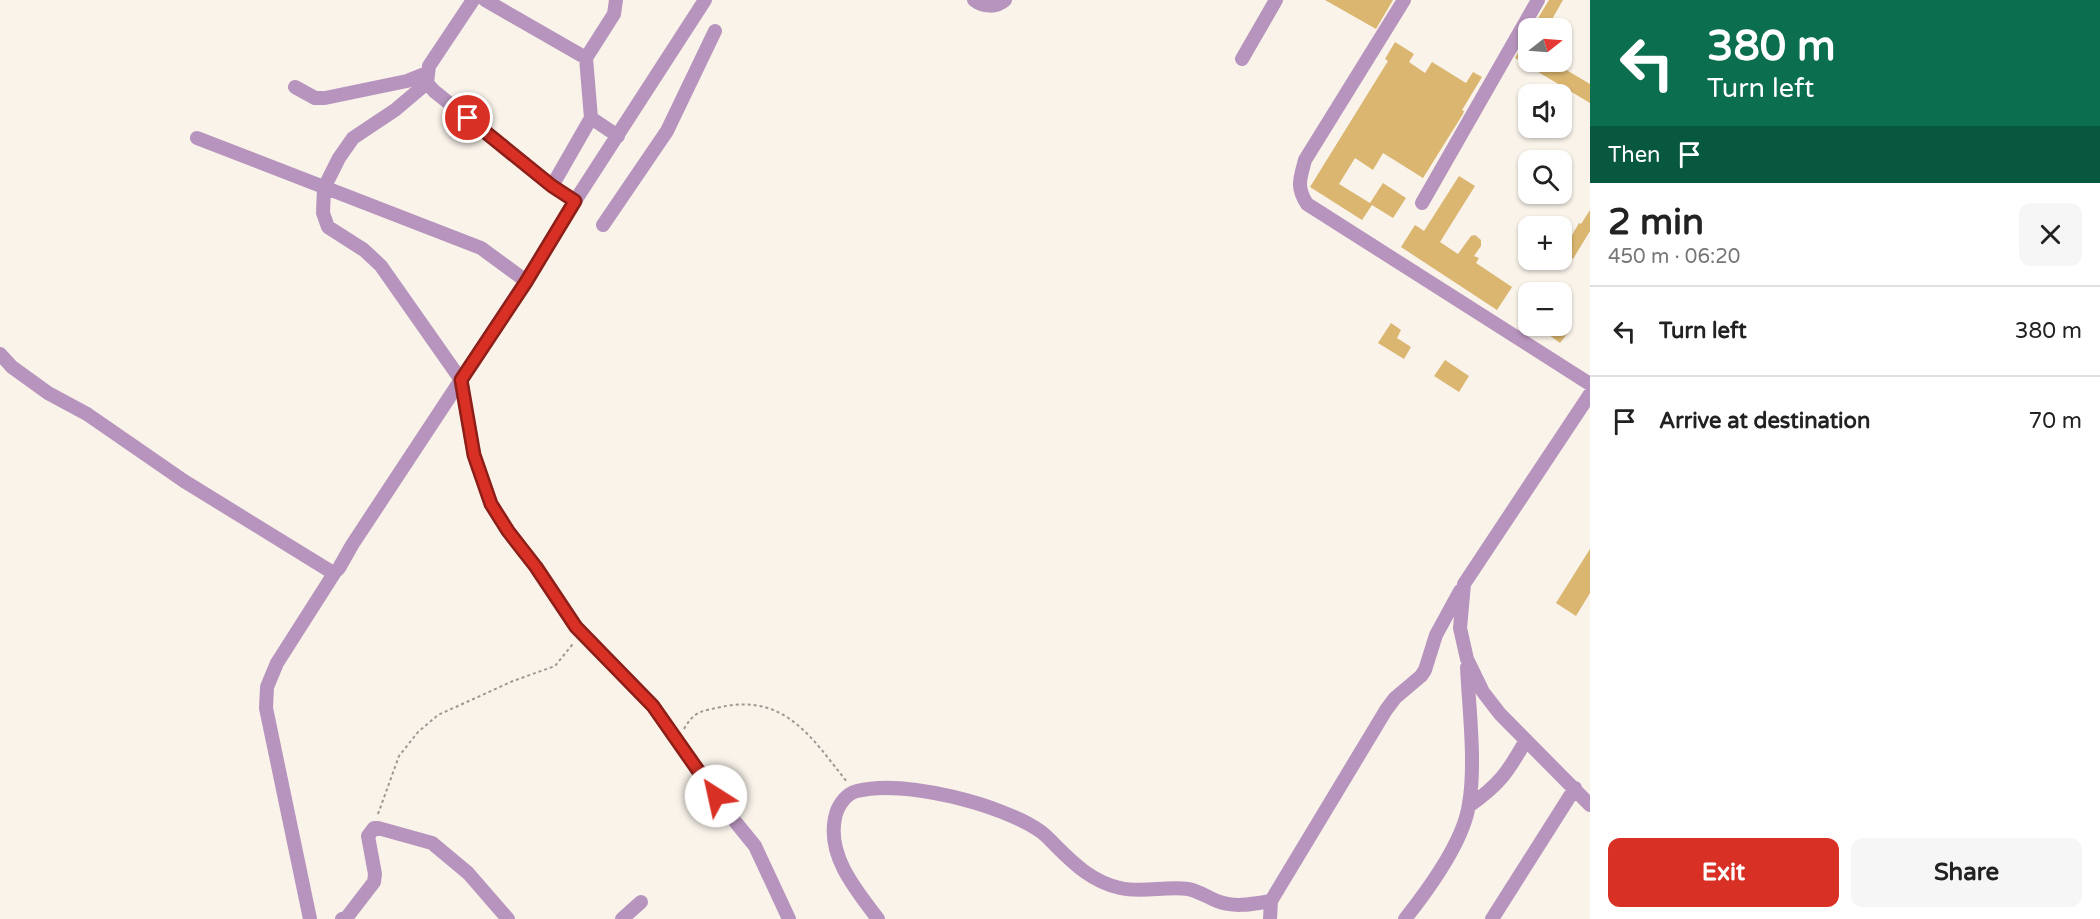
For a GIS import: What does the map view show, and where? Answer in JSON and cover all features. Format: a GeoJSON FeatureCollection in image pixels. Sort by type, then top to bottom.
{"type":"FeatureCollection","features":[{"type":"Feature","properties":{"kind":"street"},"geometry":{"type":"LineString","coordinates":[[473,0],[429,66],[427,78],[395,110],[353,138],[339,158],[324,188],[323,213],[328,227],[364,250],[381,266],[461,380],[474,455],[491,504],[576,627],[653,706],[729,814],[756,846],[789,919]]}},
{"type":"Feature","properties":{"kind":"street"},"geometry":{"type":"LineString","coordinates":[[485,0],[586,58]]}},
{"type":"Feature","properties":{"kind":"street"},"geometry":{"type":"LineString","coordinates":[[552,186],[591,118],[586,58],[614,14],[616,0]]}},
{"type":"Feature","properties":{"kind":"street"},"geometry":{"type":"LineString","coordinates":[[310,919],[266,708],[267,687],[277,663],[526,282],[575,201],[705,0]]}},
{"type":"Feature","properties":{"kind":"street"},"geometry":{"type":"LineString","coordinates":[[974,0],[981,5],[994,5],[1005,0]]}},
{"type":"Feature","properties":{"kind":"street"},"geometry":{"type":"LineString","coordinates":[[1242,59],[1276,0]]}},
{"type":"Feature","properties":{"kind":"street"},"geometry":{"type":"LineString","coordinates":[[1404,0],[1305,160],[1299,192],[1307,204],[1590,384]]}},
{"type":"Feature","properties":{"kind":"street"},"geometry":{"type":"LineString","coordinates":[[1422,202],[1538,0]]}},
{"type":"Feature","properties":{"kind":"street"},"geometry":{"type":"LineString","coordinates":[[603,225],[667,131],[715,31]]}},
{"type":"Feature","properties":{"kind":"street"},"geometry":{"type":"LineString","coordinates":[[295,87],[315,98],[325,98],[427,78]]}},
{"type":"Feature","properties":{"kind":"street"},"geometry":{"type":"LineString","coordinates":[[427,78],[434,91],[552,186],[575,201]]}},
{"type":"Feature","properties":{"kind":"street"},"geometry":{"type":"LineString","coordinates":[[591,118],[618,136]]}},
{"type":"Feature","properties":{"kind":"street"},"geometry":{"type":"LineString","coordinates":[[197,138],[481,248],[526,282]]}},
{"type":"Feature","properties":{"kind":"street"},"geometry":{"type":"LineString","coordinates":[[0,354],[12,367],[48,393],[87,414],[184,481],[335,572]]}},
{"type":"Feature","properties":{"kind":"street"},"geometry":{"type":"LineString","coordinates":[[1270,919],[1271,901],[1386,710],[1395,698],[1425,670],[1436,635],[1464,584],[1590,394]]}},
{"type":"Feature","properties":{"kind":"street"},"geometry":{"type":"LineString","coordinates":[[1405,919],[1423,896],[1456,842],[1469,806],[1471,773],[1467,659],[1460,628],[1464,584]]}},
{"type":"Feature","properties":{"kind":"street"},"geometry":{"type":"LineString","coordinates":[[1467,659],[1483,692],[1500,714],[1590,805]]}},
{"type":"Feature","properties":{"kind":"street"},"geometry":{"type":"LineString","coordinates":[[1469,806],[1489,792],[1508,773],[1526,740]]}},
{"type":"Feature","properties":{"kind":"street"},"geometry":{"type":"LineString","coordinates":[[878,919],[851,884],[835,843],[833,825],[836,813],[840,803],[854,791],[914,788],[1008,814],[1040,831],[1094,878],[1120,888],[1186,889],[1199,892],[1218,902],[1246,906],[1271,901]]}},
{"type":"Feature","properties":{"kind":"street"},"geometry":{"type":"LineString","coordinates":[[1492,919],[1575,788]]}},
{"type":"Feature","properties":{"kind":"street"},"geometry":{"type":"LineString","coordinates":[[342,919],[347,917],[374,882],[375,874],[368,836],[374,828],[432,843],[468,873],[508,919]]}},
{"type":"Feature","properties":{"kind":"street"},"geometry":{"type":"LineString","coordinates":[[622,919],[641,902]]}},
{"type":"Feature","properties":{"kind":"path"},"geometry":{"type":"LineString","coordinates":[[374,828],[381,802],[399,756],[418,732],[438,715],[513,681],[555,666],[572,645],[576,627]]}},
{"type":"Feature","properties":{"kind":"path"},"geometry":{"type":"LineString","coordinates":[[677,740],[690,719],[701,711],[735,704],[749,703],[766,706],[788,716],[804,729],[854,791]]}},
{"type":"Feature","properties":{"kind":"building"},"geometry":{"type":"Polygon","coordinates":[[[1325,0],[1393,0],[1376,29],[1325,0]]]}},
{"type":"Feature","properties":{"kind":"building"},"geometry":{"type":"Polygon","coordinates":[[[1549,0],[1563,0],[1553,18],[1538,18],[1549,0]]]}},
{"type":"Feature","properties":{"kind":"building"},"geometry":{"type":"Polygon","coordinates":[[[1395,42],[1414,54],[1409,62],[1425,73],[1432,62],[1466,83],[1473,72],[1482,77],[1462,110],[1463,114],[1423,178],[1383,153],[1373,170],[1355,158],[1339,184],[1370,203],[1383,183],[1406,198],[1393,218],[1372,205],[1362,220],[1310,187],[1388,61],[1385,59],[1395,42]]]}},
{"type":"Feature","properties":{"kind":"building"},"geometry":{"type":"Polygon","coordinates":[[[1538,72],[1570,72],[1590,84],[1590,103],[1572,92],[1572,84],[1558,84],[1538,72]]]}},
{"type":"Feature","properties":{"kind":"building"},"geometry":{"type":"Polygon","coordinates":[[[1459,176],[1475,186],[1440,242],[1458,254],[1471,236],[1475,235],[1481,240],[1481,246],[1474,256],[1479,258],[1476,263],[1512,287],[1497,310],[1401,247],[1415,225],[1424,231],[1459,176]]]}},
{"type":"Feature","properties":{"kind":"building"},"geometry":{"type":"Polygon","coordinates":[[[1590,210],[1590,231],[1573,259],[1572,235],[1579,223],[1581,224],[1590,210]]]}},
{"type":"Feature","properties":{"kind":"building"},"geometry":{"type":"Polygon","coordinates":[[[1391,323],[1401,330],[1397,338],[1411,347],[1404,359],[1378,343],[1391,323]]]}},
{"type":"Feature","properties":{"kind":"building"},"geometry":{"type":"Polygon","coordinates":[[[1551,336],[1565,336],[1560,343],[1551,336]]]}},
{"type":"Feature","properties":{"kind":"building"},"geometry":{"type":"Polygon","coordinates":[[[1445,360],[1469,376],[1459,392],[1434,376],[1445,360]]]}},
{"type":"Feature","properties":{"kind":"building"},"geometry":{"type":"Polygon","coordinates":[[[1590,549],[1590,593],[1576,616],[1556,603],[1590,549]]]}},
{"type":"Feature","properties":{"kind":"route"},"geometry":{"type":"LineString","coordinates":[[468,118],[552,186],[575,201],[526,282],[461,380],[474,455],[483,484],[499,518],[536,567],[576,627],[653,706],[716,796]]}}]}
